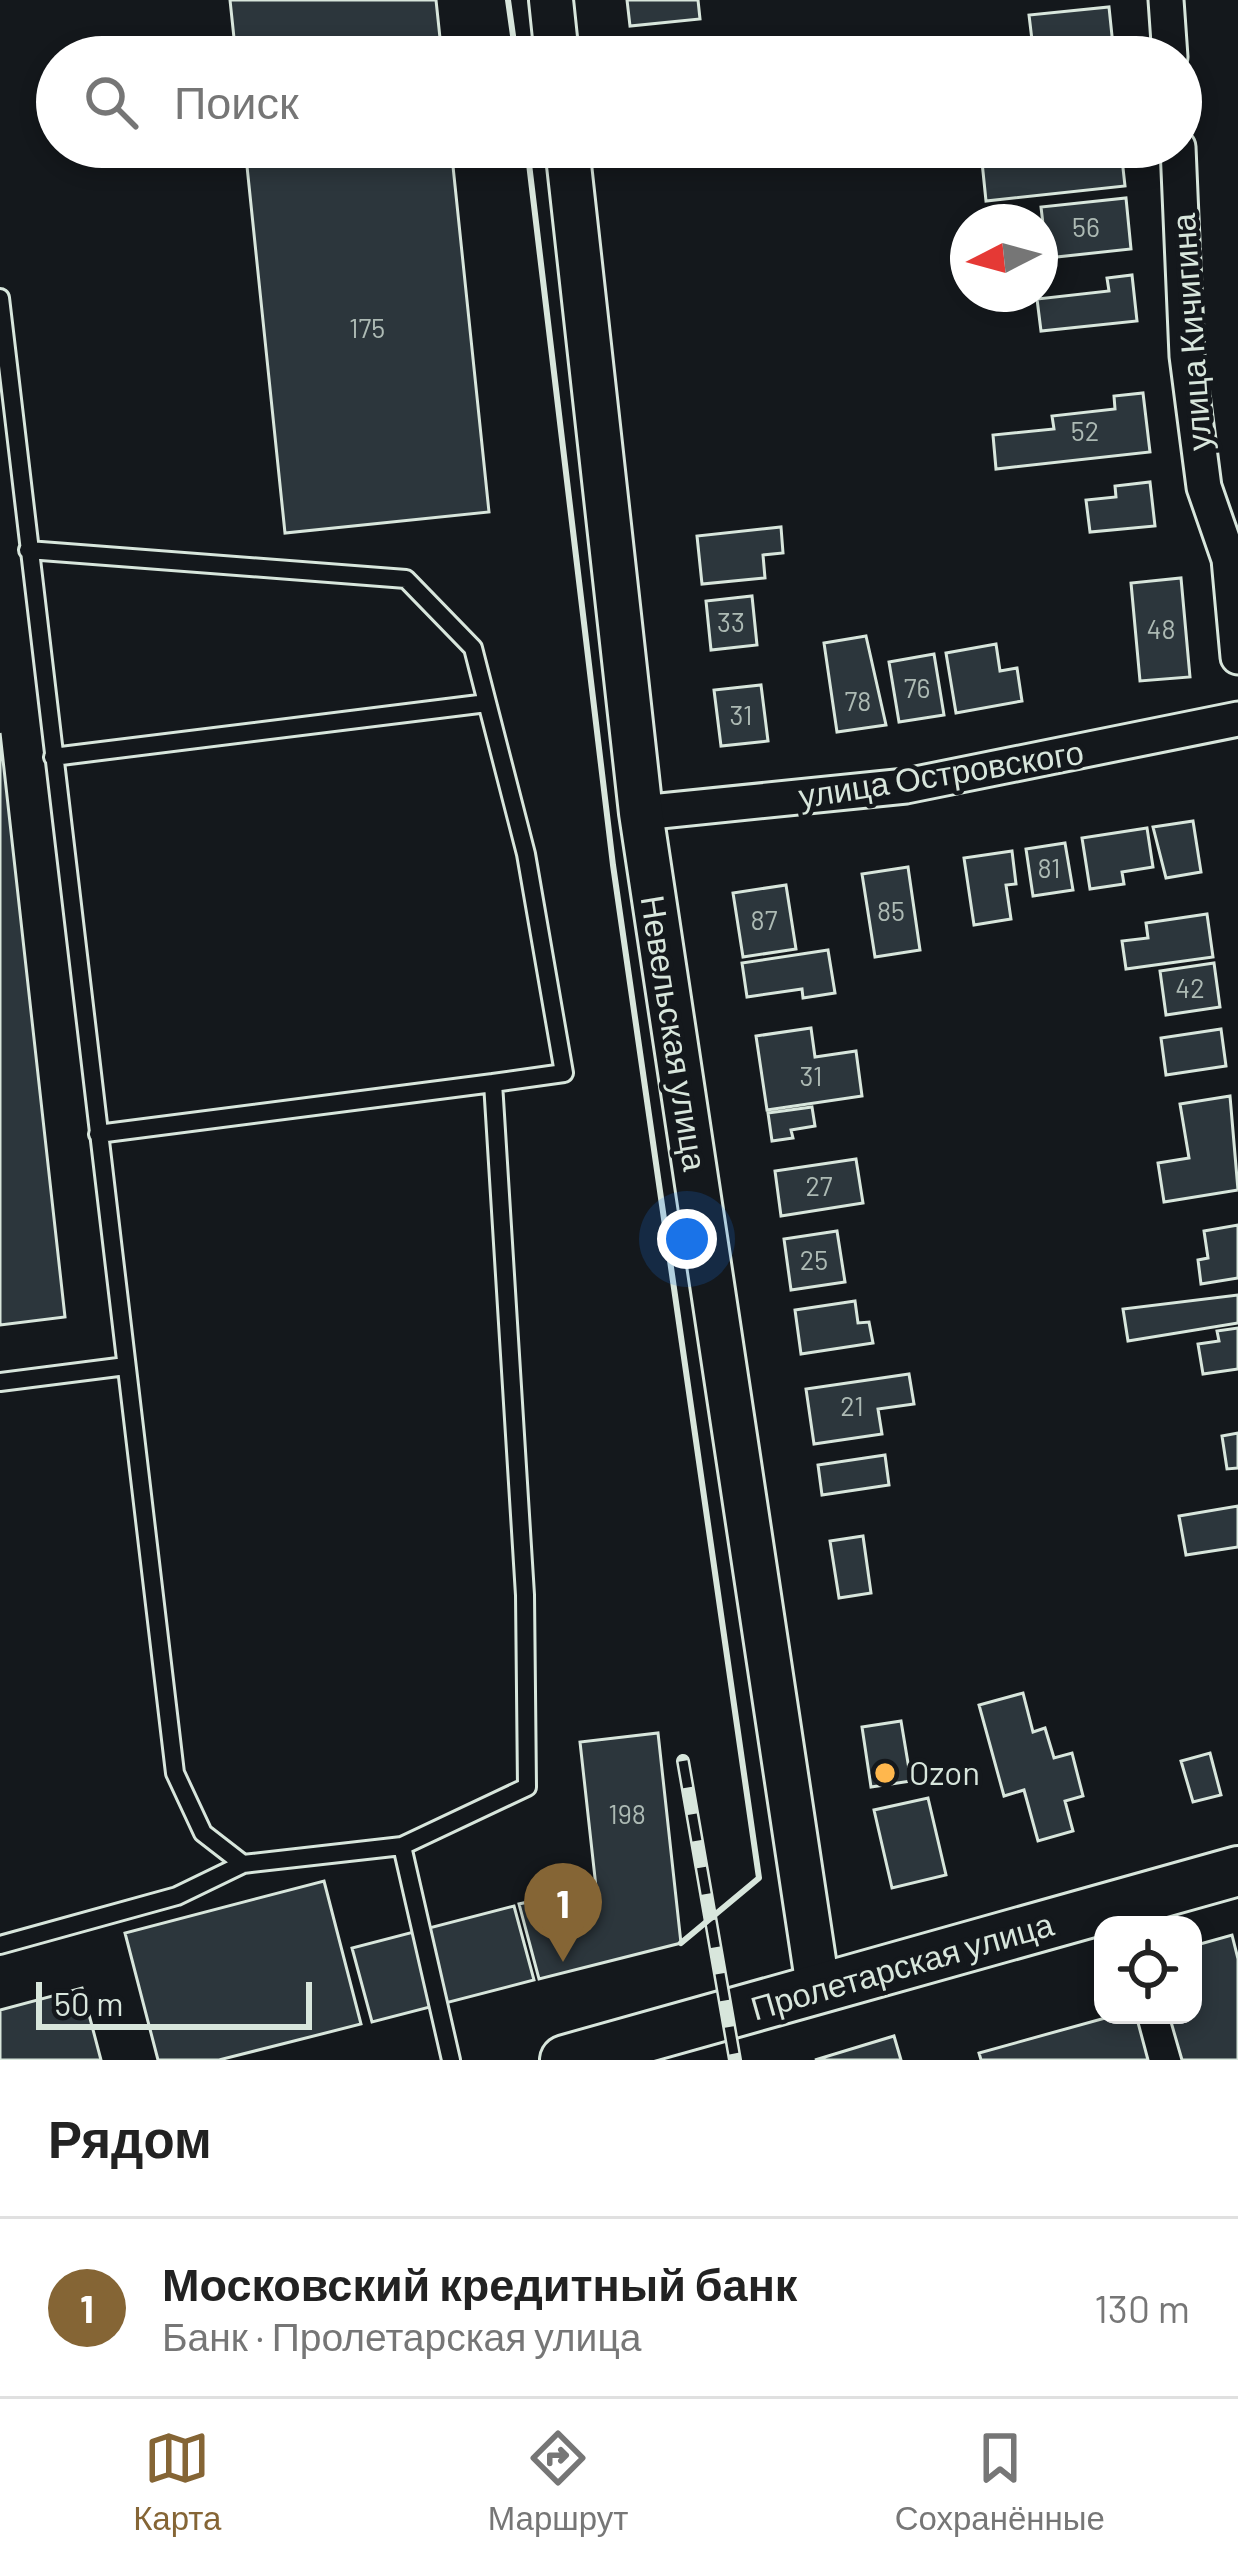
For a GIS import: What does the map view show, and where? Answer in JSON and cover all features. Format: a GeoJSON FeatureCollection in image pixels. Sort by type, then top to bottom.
{"type":"FeatureCollection","features":[{"type":"Feature","properties":{"kind":"main road","name":"Пролетарская улица"},"geometry":{"type":"LineString","coordinates":[[565,2060],[659,2049],[818,1987],[1238,1871]]}},
{"type":"Feature","properties":{"kind":"street"},"geometry":{"type":"LineString","coordinates":[[550,0],[554,36]]}},
{"type":"Feature","properties":{"kind":"street"},"geometry":{"type":"LineString","coordinates":[[1166,0],[1169,36]]}},
{"type":"Feature","properties":{"kind":"street","name":"Невельская улица"},"geometry":{"type":"LineString","coordinates":[[569,168],[641,813],[818,1987]]}},
{"type":"Feature","properties":{"kind":"street","name":"улица Кичигина"},"geometry":{"type":"LineString","coordinates":[[1179,168],[1187,356],[1204,487],[1234,559],[1238,657]]}},
{"type":"Feature","properties":{"kind":"street","name":"улица Островского"},"geometry":{"type":"LineString","coordinates":[[641,813],[906,786],[1238,719]]}},
{"type":"Feature","properties":{"kind":"lane"},"geometry":{"type":"LineString","coordinates":[[0,298],[175,1773],[203,1833],[243,1864]]}},
{"type":"Feature","properties":{"kind":"lane"},"geometry":{"type":"LineString","coordinates":[[28,550],[406,579],[473,648],[526,854],[564,1073],[98,1134]]}},
{"type":"Feature","properties":{"kind":"lane"},"geometry":{"type":"LineString","coordinates":[[53,757],[487,704]]}},
{"type":"Feature","properties":{"kind":"lane"},"geometry":{"type":"LineString","coordinates":[[0,1945],[177,1895],[243,1864],[402,1846],[527,1787],[524,1572],[493,1084]]}},
{"type":"Feature","properties":{"kind":"lane"},"geometry":{"type":"LineString","coordinates":[[0,1382],[126,1366]]}},
{"type":"Feature","properties":{"kind":"lane"},"geometry":{"type":"LineString","coordinates":[[402,1846],[452,2060]]}},
{"type":"Feature","properties":{"kind":"building"},"geometry":{"type":"Polygon","coordinates":[[[230,0],[436,0],[440,36],[234,36],[230,0]]]}},
{"type":"Feature","properties":{"kind":"building"},"geometry":{"type":"Polygon","coordinates":[[[627,0],[698,0],[700,19],[630,26],[627,0]]]}},
{"type":"Feature","properties":{"kind":"building"},"geometry":{"type":"Polygon","coordinates":[[[1109,7],[1112,36],[1032,36],[1029,15],[1109,7]]]}},
{"type":"Feature","properties":{"kind":"building"},"geometry":{"type":"Polygon","coordinates":[[[247,168],[453,168],[489,512],[285,533],[247,168]]]}},
{"type":"Feature","properties":{"kind":"building"},"geometry":{"type":"Polygon","coordinates":[[[983,168],[1123,168],[1125,186],[986,201],[983,168]]]}},
{"type":"Feature","properties":{"kind":"building"},"geometry":{"type":"Polygon","coordinates":[[[1126,198],[1131,249],[1058,257],[1058,205],[1126,198]]]}},
{"type":"Feature","properties":{"kind":"building"},"geometry":{"type":"Polygon","coordinates":[[[1132,275],[1137,321],[1041,331],[1039,312],[1058,312],[1058,297],[1109,291],[1107,278],[1132,275]]]}},
{"type":"Feature","properties":{"kind":"building"},"geometry":{"type":"Polygon","coordinates":[[[1143,393],[1150,452],[996,469],[993,435],[1054,429],[1052,416],[1115,409],[1114,396],[1143,393]]]}},
{"type":"Feature","properties":{"kind":"building"},"geometry":{"type":"Polygon","coordinates":[[[1150,482],[1155,526],[1090,532],[1086,500],[1116,497],[1115,486],[1150,482]]]}},
{"type":"Feature","properties":{"kind":"building"},"geometry":{"type":"Polygon","coordinates":[[[781,527],[783,553],[763,555],[765,578],[702,584],[697,536],[781,527]]]}},
{"type":"Feature","properties":{"kind":"building"},"geometry":{"type":"Polygon","coordinates":[[[1181,578],[1190,677],[1140,681],[1131,583],[1181,578]]]}},
{"type":"Feature","properties":{"kind":"building"},"geometry":{"type":"Polygon","coordinates":[[[752,596],[757,645],[711,650],[706,601],[752,596]]]}},
{"type":"Feature","properties":{"kind":"building"},"geometry":{"type":"Polygon","coordinates":[[[866,636],[886,725],[837,732],[824,643],[866,636]]]}},
{"type":"Feature","properties":{"kind":"building"},"geometry":{"type":"Polygon","coordinates":[[[996,644],[1000,671],[1017,668],[1022,701],[956,713],[946,653],[996,644]]]}},
{"type":"Feature","properties":{"kind":"building"},"geometry":{"type":"Polygon","coordinates":[[[934,654],[944,715],[899,722],[889,662],[934,654]]]}},
{"type":"Feature","properties":{"kind":"building"},"geometry":{"type":"Polygon","coordinates":[[[761,685],[768,741],[721,746],[714,690],[761,685]]]}},
{"type":"Feature","properties":{"kind":"building"},"geometry":{"type":"Polygon","coordinates":[[[0,733],[65,1317],[0,1325],[0,733]]]}},
{"type":"Feature","properties":{"kind":"building"},"geometry":{"type":"Polygon","coordinates":[[[1193,821],[1201,872],[1166,878],[1153,827],[1193,821]]]}},
{"type":"Feature","properties":{"kind":"building"},"geometry":{"type":"Polygon","coordinates":[[[1147,828],[1153,867],[1122,872],[1124,884],[1090,889],[1082,838],[1147,828]]]}},
{"type":"Feature","properties":{"kind":"building"},"geometry":{"type":"Polygon","coordinates":[[[1065,843],[1073,890],[1033,896],[1026,849],[1065,843]]]}},
{"type":"Feature","properties":{"kind":"building"},"geometry":{"type":"Polygon","coordinates":[[[1012,851],[1016,884],[1006,885],[1011,919],[974,925],[964,858],[1012,851]]]}},
{"type":"Feature","properties":{"kind":"building"},"geometry":{"type":"Polygon","coordinates":[[[908,867],[920,950],[875,957],[862,874],[908,867]]]}},
{"type":"Feature","properties":{"kind":"building"},"geometry":{"type":"Polygon","coordinates":[[[786,885],[796,949],[743,957],[733,893],[786,885]]]}},
{"type":"Feature","properties":{"kind":"building"},"geometry":{"type":"Polygon","coordinates":[[[1207,914],[1213,957],[1126,969],[1122,941],[1148,938],[1146,923],[1207,914]]]}},
{"type":"Feature","properties":{"kind":"building"},"geometry":{"type":"Polygon","coordinates":[[[828,950],[835,993],[803,998],[802,989],[747,997],[742,963],[828,950]]]}},
{"type":"Feature","properties":{"kind":"building"},"geometry":{"type":"Polygon","coordinates":[[[1214,963],[1220,1007],[1166,1015],[1160,971],[1214,963]]]}},
{"type":"Feature","properties":{"kind":"building"},"geometry":{"type":"Polygon","coordinates":[[[811,1028],[815,1057],[856,1051],[862,1096],[767,1110],[756,1036],[811,1028]]]}},
{"type":"Feature","properties":{"kind":"building"},"geometry":{"type":"Polygon","coordinates":[[[1221,1029],[1226,1066],[1166,1075],[1161,1038],[1221,1029]]]}},
{"type":"Feature","properties":{"kind":"building"},"geometry":{"type":"Polygon","coordinates":[[[1230,1096],[1238,1190],[1164,1202],[1158,1163],[1189,1158],[1180,1104],[1230,1096]]]}},
{"type":"Feature","properties":{"kind":"building"},"geometry":{"type":"Polygon","coordinates":[[[812,1107],[815,1126],[791,1130],[793,1138],[772,1141],[768,1113],[812,1107]]]}},
{"type":"Feature","properties":{"kind":"building"},"geometry":{"type":"Polygon","coordinates":[[[856,1159],[863,1203],[781,1216],[775,1171],[856,1159]]]}},
{"type":"Feature","properties":{"kind":"building"},"geometry":{"type":"Polygon","coordinates":[[[1238,1225],[1238,1278],[1201,1284],[1198,1260],[1208,1258],[1204,1231],[1238,1225]]]}},
{"type":"Feature","properties":{"kind":"building"},"geometry":{"type":"Polygon","coordinates":[[[837,1231],[845,1282],[791,1290],[784,1239],[837,1231]]]}},
{"type":"Feature","properties":{"kind":"building"},"geometry":{"type":"Polygon","coordinates":[[[1238,1295],[1238,1323],[1128,1341],[1123,1309],[1238,1295]]]}},
{"type":"Feature","properties":{"kind":"building"},"geometry":{"type":"Polygon","coordinates":[[[855,1301],[858,1323],[869,1322],[873,1343],[801,1354],[795,1310],[855,1301]]]}},
{"type":"Feature","properties":{"kind":"building"},"geometry":{"type":"Polygon","coordinates":[[[1238,1328],[1238,1369],[1203,1374],[1198,1344],[1219,1341],[1217,1331],[1238,1328]]]}},
{"type":"Feature","properties":{"kind":"building"},"geometry":{"type":"Polygon","coordinates":[[[909,1374],[914,1404],[878,1409],[882,1434],[814,1444],[806,1389],[909,1374]]]}},
{"type":"Feature","properties":{"kind":"building"},"geometry":{"type":"Polygon","coordinates":[[[1238,1433],[1238,1468],[1227,1469],[1222,1436],[1238,1433]]]}},
{"type":"Feature","properties":{"kind":"building"},"geometry":{"type":"Polygon","coordinates":[[[885,1455],[889,1485],[822,1495],[818,1465],[885,1455]]]}},
{"type":"Feature","properties":{"kind":"building"},"geometry":{"type":"Polygon","coordinates":[[[1238,1506],[1238,1547],[1186,1555],[1179,1516],[1238,1506]]]}},
{"type":"Feature","properties":{"kind":"building"},"geometry":{"type":"Polygon","coordinates":[[[863,1536],[871,1593],[839,1598],[830,1541],[863,1536]]]}},
{"type":"Feature","properties":{"kind":"building"},"geometry":{"type":"Polygon","coordinates":[[[1023,1693],[1033,1732],[1045,1728],[1054,1758],[1072,1753],[1083,1796],[1065,1801],[1073,1831],[1038,1841],[1024,1790],[1004,1796],[979,1705],[1023,1693]]]}},
{"type":"Feature","properties":{"kind":"building"},"geometry":{"type":"Polygon","coordinates":[[[901,1721],[911,1781],[871,1787],[862,1727],[901,1721]]]}},
{"type":"Feature","properties":{"kind":"building"},"geometry":{"type":"Polygon","coordinates":[[[658,1733],[681,1943],[539,1979],[519,1904],[596,1887],[580,1742],[658,1733]]]}},
{"type":"Feature","properties":{"kind":"building"},"geometry":{"type":"Polygon","coordinates":[[[1210,1753],[1221,1795],[1193,1802],[1181,1761],[1210,1753]]]}},
{"type":"Feature","properties":{"kind":"building"},"geometry":{"type":"Polygon","coordinates":[[[928,1798],[946,1875],[892,1888],[874,1810],[928,1798]]]}},
{"type":"Feature","properties":{"kind":"building"},"geometry":{"type":"Polygon","coordinates":[[[324,1881],[361,2024],[219,2060],[158,2060],[125,1933],[324,1881]]]}},
{"type":"Feature","properties":{"kind":"building"},"geometry":{"type":"Polygon","coordinates":[[[514,1906],[534,1980],[372,2022],[352,1948],[514,1906]]]}},
{"type":"Feature","properties":{"kind":"building"},"geometry":{"type":"Polygon","coordinates":[[[1232,1935],[1238,1959],[1238,2060],[1182,2060],[1172,2024],[1202,2024],[1202,1943],[1232,1935]]]}},
{"type":"Feature","properties":{"kind":"building"},"geometry":{"type":"Polygon","coordinates":[[[82,1988],[101,2060],[0,2060],[0,2010],[82,1988]]]}},
{"type":"Feature","properties":{"kind":"building"},"geometry":{"type":"Polygon","coordinates":[[[1094,2021],[1138,2024],[1148,2060],[981,2060],[979,2053],[1094,2021]]]}},
{"type":"Feature","properties":{"kind":"building"},"geometry":{"type":"Polygon","coordinates":[[[894,2036],[901,2060],[815,2060],[894,2036]]]}},
{"type":"Feature","properties":{"kind":"railway"},"geometry":{"type":"LineString","coordinates":[[683,1761],[735,2060]]}},
{"type":"Feature","properties":{"kind":"wall"},"geometry":{"type":"LineString","coordinates":[[508,0],[513,36]]}},
{"type":"Feature","properties":{"kind":"wall"},"geometry":{"type":"LineString","coordinates":[[530,168],[613,865],[759,1878],[681,1943]]}},
{"type":"Feature","properties":{"kind":"place","name":"Ozon"},"geometry":{"type":"Point","coordinates":[885,1773]}},
{"type":"Feature","properties":{"kind":"place","name":"Московский кредитный банк"},"geometry":{"type":"Point","coordinates":[563,1962]}}]}
